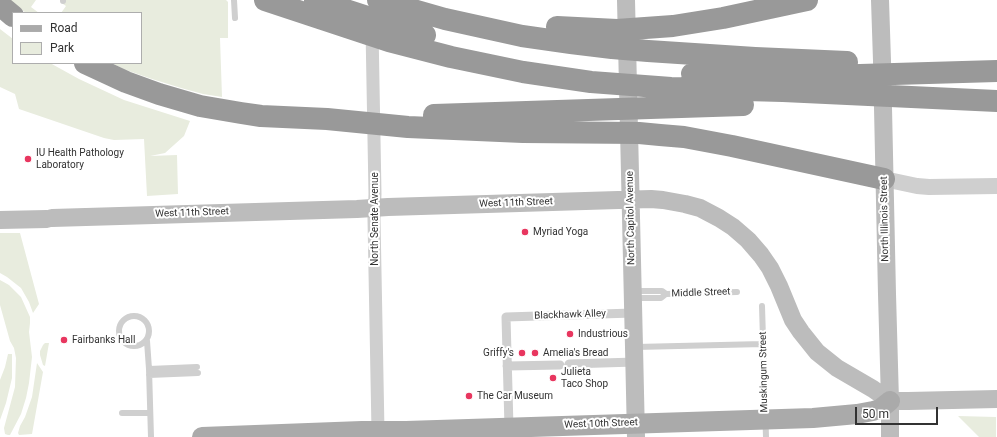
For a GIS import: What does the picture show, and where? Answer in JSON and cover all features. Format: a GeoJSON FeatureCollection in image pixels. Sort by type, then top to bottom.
{"type":"FeatureCollection","features":[{"type":"Feature","properties":{"kind":"highway"},"geometry":{"type":"LineString","coordinates":[[265,0],[389,41],[451,57],[522,72],[591,82],[671,88],[783,91],[997,102]]}},
{"type":"Feature","properties":{"kind":"highway"},"geometry":{"type":"LineString","coordinates":[[315,0],[408,31],[447,41],[514,55],[614,70],[683,74],[826,76],[997,70]]}},
{"type":"Feature","properties":{"kind":"highway"},"geometry":{"type":"LineString","coordinates":[[378,0],[445,19],[522,36],[612,48],[755,58],[997,70]]}},
{"type":"Feature","properties":{"kind":"highway"},"geometry":{"type":"LineString","coordinates":[[445,19],[580,29],[616,30],[673,26],[723,18],[807,0]]}},
{"type":"Feature","properties":{"kind":"highway"},"geometry":{"type":"LineString","coordinates":[[0,5],[12,15]]}},
{"type":"Feature","properties":{"kind":"highway"},"geometry":{"type":"LineString","coordinates":[[87,64],[126,82],[159,94],[219,110],[261,116],[327,119],[408,127],[523,132],[639,133],[684,137],[884,178]]}},
{"type":"Feature","properties":{"kind":"highway"},"geometry":{"type":"LineString","coordinates":[[327,119],[735,105],[997,102]]}},
{"type":"Feature","properties":{"kind":"main road","name":"North Capitol Avenue"},"geometry":{"type":"LineString","coordinates":[[626,0],[636,430]]}},
{"type":"Feature","properties":{"kind":"main road","name":"North Illinois Street"},"geometry":{"type":"LineString","coordinates":[[880,0],[890,437]]}},
{"type":"Feature","properties":{"kind":"main road","name":"West 11th Street"},"geometry":{"type":"LineString","coordinates":[[0,220],[631,200],[664,200],[684,204],[710,212],[733,226],[744,236],[755,247],[770,268],[779,286],[792,320],[817,352],[837,368],[873,389],[890,401]]}},
{"type":"Feature","properties":{"kind":"main road"},"geometry":{"type":"LineString","coordinates":[[890,401],[997,398]]}},
{"type":"Feature","properties":{"kind":"main road","name":"West 10th Street"},"geometry":{"type":"LineString","coordinates":[[202,437],[362,430],[378,434],[765,428],[813,418],[867,413],[880,409],[890,401]]}},
{"type":"Feature","properties":{"kind":"street","name":"North Senate Avenue"},"geometry":{"type":"LineString","coordinates":[[372,0],[378,434]]}},
{"type":"Feature","properties":{"kind":"street"},"geometry":{"type":"LineString","coordinates":[[884,178],[902,183],[923,186],[997,186]]}},
{"type":"Feature","properties":{"kind":"street","name":"Blackhawk Alley"},"geometry":{"type":"LineString","coordinates":[[507,366],[506,317],[633,301]]}},
{"type":"Feature","properties":{"kind":"street"},"geometry":{"type":"LineString","coordinates":[[570,364],[634,355]]}},
{"type":"Feature","properties":{"kind":"street"},"geometry":{"type":"LineString","coordinates":[[509,432],[507,366],[560,365]]}},
{"type":"Feature","properties":{"kind":"lane"},"geometry":{"type":"LineString","coordinates":[[234,0],[235,18]]}},
{"type":"Feature","properties":{"kind":"lane","name":"Middle Street"},"geometry":{"type":"LineString","coordinates":[[633,301],[662,291],[666,294],[737,292]]}},
{"type":"Feature","properties":{"kind":"lane","name":"Muskingum Street"},"geometry":{"type":"LineString","coordinates":[[762,306],[765,428]]}},
{"type":"Feature","properties":{"kind":"lane"},"geometry":{"type":"LineString","coordinates":[[146,341],[143,344],[132,347],[123,342],[120,338],[119,329],[124,320],[134,316],[143,318],[149,327],[150,332],[146,341],[149,372],[151,437]]}},
{"type":"Feature","properties":{"kind":"lane"},"geometry":{"type":"LineString","coordinates":[[634,355],[763,344]]}},
{"type":"Feature","properties":{"kind":"lane"},"geometry":{"type":"LineString","coordinates":[[149,372],[198,370]]}},
{"type":"Feature","properties":{"kind":"lane"},"geometry":{"type":"LineString","coordinates":[[122,413],[150,413]]}},
{"type":"Feature","properties":{"kind":"green space"},"geometry":{"type":"Polygon","coordinates":[[[9,0],[36,0],[31,7],[38,12],[25,12],[9,0]]]}},
{"type":"Feature","properties":{"kind":"green space"},"geometry":{"type":"Polygon","coordinates":[[[66,0],[226,0],[228,2],[228,38],[220,38],[222,97],[181,88],[126,70],[113,64],[142,64],[142,12],[62,12],[66,6],[63,4],[66,0]]]}},
{"type":"Feature","properties":{"kind":"green space"},"geometry":{"type":"Polygon","coordinates":[[[0,29],[12,38],[12,64],[52,64],[79,79],[124,100],[190,121],[184,136],[165,153],[150,156],[177,155],[178,194],[147,196],[144,139],[114,140],[104,138],[19,109],[15,94],[0,87],[0,29]]]}},
{"type":"Feature","properties":{"kind":"green space"},"geometry":{"type":"Polygon","coordinates":[[[0,233],[20,233],[39,304],[33,313],[21,288],[0,273],[0,233]]]}},
{"type":"Feature","properties":{"kind":"green space"},"geometry":{"type":"Polygon","coordinates":[[[0,280],[9,285],[21,297],[30,317],[29,332],[32,357],[29,383],[21,414],[10,435],[5,434],[4,428],[15,387],[16,358],[0,305],[0,280]]]}},
{"type":"Feature","properties":{"kind":"green space"},"geometry":{"type":"Polygon","coordinates":[[[45,343],[49,343],[45,366],[43,365],[40,351],[45,343]]]}},
{"type":"Feature","properties":{"kind":"green space"},"geometry":{"type":"Polygon","coordinates":[[[8,354],[12,354],[12,378],[0,420],[0,380],[8,354]]]}},
{"type":"Feature","properties":{"kind":"green space"},"geometry":{"type":"Polygon","coordinates":[[[37,363],[43,372],[32,434],[19,435],[18,433],[20,426],[32,397],[37,363]]]}},
{"type":"Feature","properties":{"kind":"green space"},"geometry":{"type":"Polygon","coordinates":[[[958,416],[996,417],[996,437],[979,437],[958,416]]]}},
{"type":"Feature","properties":{"kind":"place","name":"IU Health Pathology Laboratory"},"geometry":{"type":"Point","coordinates":[28,159]}},
{"type":"Feature","properties":{"kind":"place","name":"Myriad Yoga"},"geometry":{"type":"Point","coordinates":[525,232]}},
{"type":"Feature","properties":{"kind":"place","name":"Industrious"},"geometry":{"type":"Point","coordinates":[570,334]}},
{"type":"Feature","properties":{"kind":"place","name":"Fairbanks Hall"},"geometry":{"type":"Point","coordinates":[64,340]}},
{"type":"Feature","properties":{"kind":"place","name":"Griffy's"},"geometry":{"type":"Point","coordinates":[522,353]}},
{"type":"Feature","properties":{"kind":"place","name":"Amelia's Bread"},"geometry":{"type":"Point","coordinates":[535,353]}},
{"type":"Feature","properties":{"kind":"place","name":"Julieta Taco Shop"},"geometry":{"type":"Point","coordinates":[553,378]}},
{"type":"Feature","properties":{"kind":"place","name":"The Car Museum"},"geometry":{"type":"Point","coordinates":[469,396]}}]}
